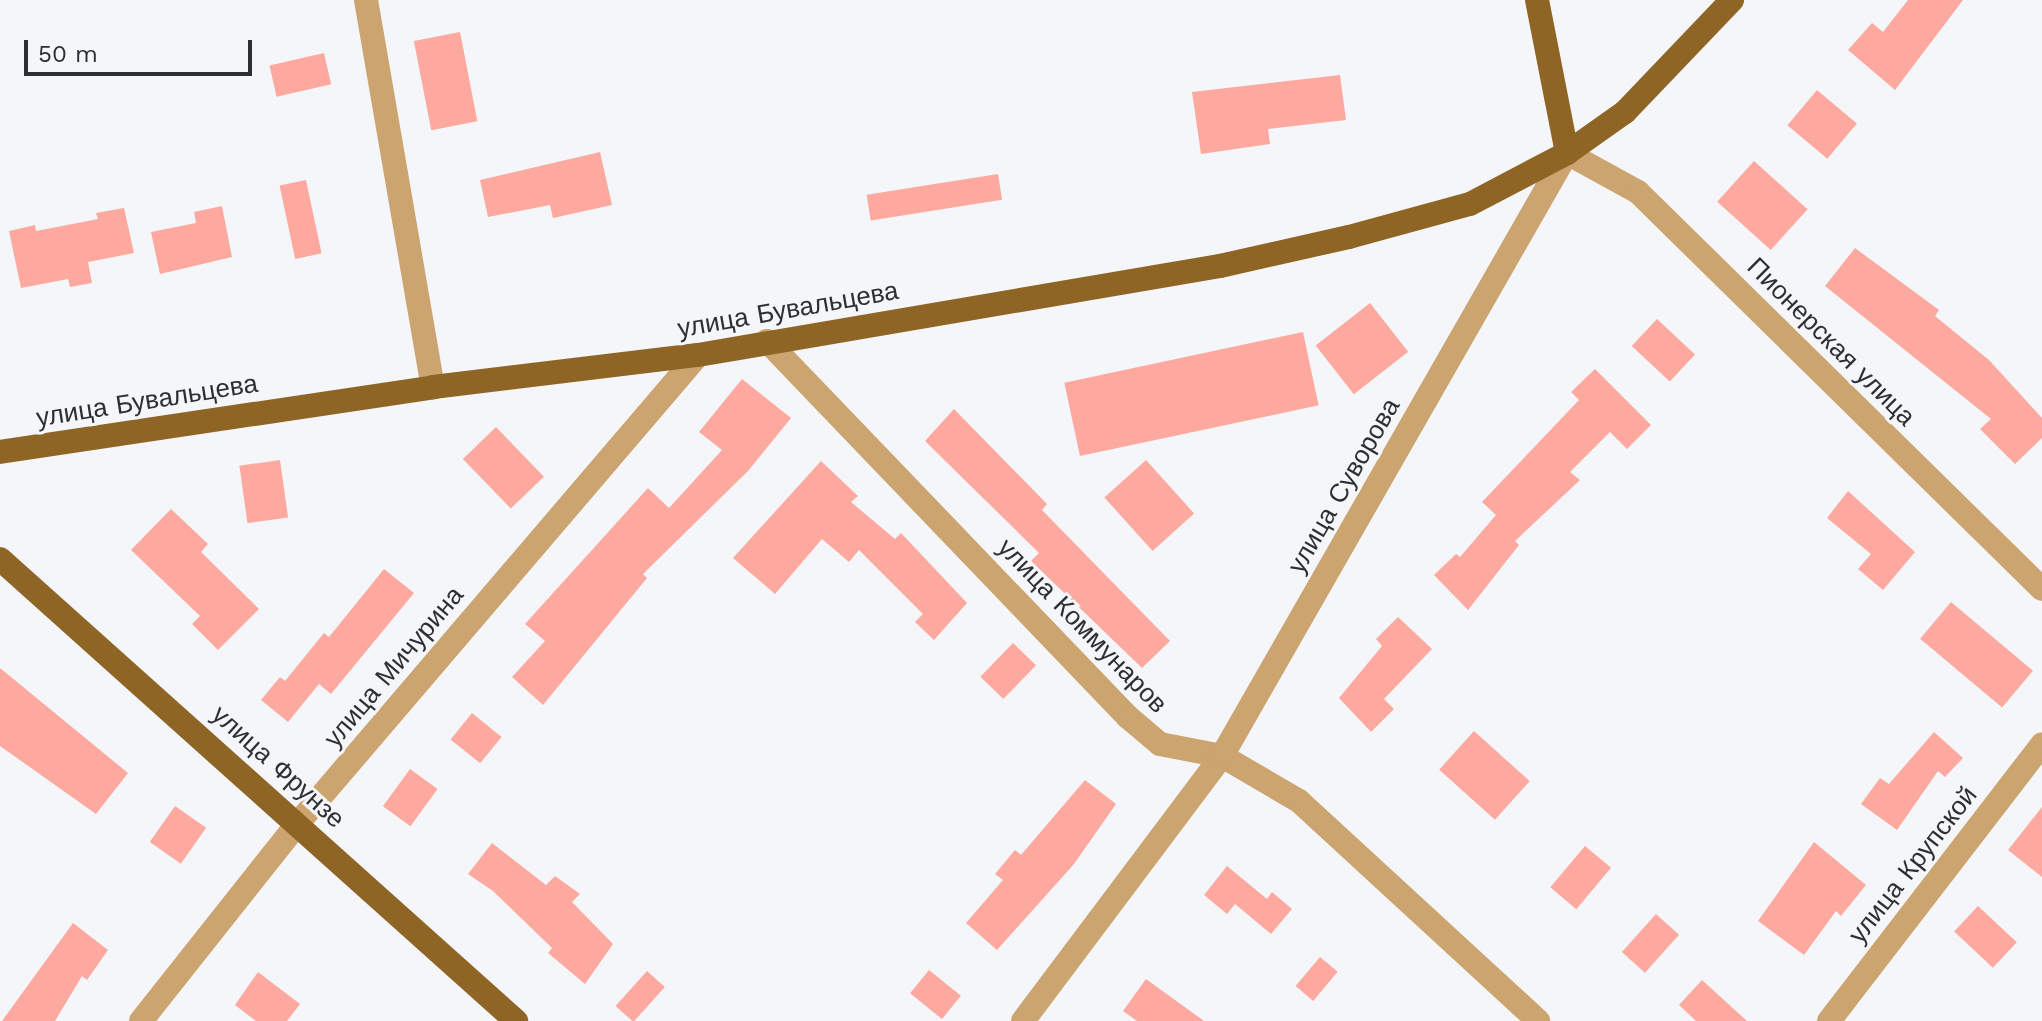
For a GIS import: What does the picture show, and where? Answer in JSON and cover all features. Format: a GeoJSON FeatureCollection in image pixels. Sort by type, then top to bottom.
{"type":"FeatureCollection","features":[{"type":"Feature","properties":{"kind":"main road"},"geometry":{"type":"LineString","coordinates":[[1537,0],[1567,153]]}},
{"type":"Feature","properties":{"kind":"main road","name":"улица Суворова"},"geometry":{"type":"LineString","coordinates":[[1567,153],[1625,112],[1732,0]]}},
{"type":"Feature","properties":{"kind":"main road","name":"улица Бувальцева"},"geometry":{"type":"LineString","coordinates":[[0,452],[433,387],[698,355],[1220,266],[1335,240],[1470,204],[1567,153]]}},
{"type":"Feature","properties":{"kind":"main road","name":"улица Фрунзе"},"geometry":{"type":"LineString","coordinates":[[0,559],[299,822],[516,1021]]}},
{"type":"Feature","properties":{"kind":"street"},"geometry":{"type":"LineString","coordinates":[[366,0],[433,387]]}},
{"type":"Feature","properties":{"kind":"street","name":"Пионерская улица"},"geometry":{"type":"LineString","coordinates":[[1567,153],[1638,192],[2042,589]]}},
{"type":"Feature","properties":{"kind":"street","name":"улица Суворова"},"geometry":{"type":"LineString","coordinates":[[1023,1021],[1222,756],[1567,153]]}},
{"type":"Feature","properties":{"kind":"street","name":"улица Коммунаров"},"geometry":{"type":"LineString","coordinates":[[767,341],[1128,717],[1160,744],[1222,756],[1299,801],[1538,1021]]}},
{"type":"Feature","properties":{"kind":"street","name":"улица Мичурина"},"geometry":{"type":"LineString","coordinates":[[141,1021],[299,822],[698,355]]}},
{"type":"Feature","properties":{"kind":"street","name":"улица Крупской"},"geometry":{"type":"LineString","coordinates":[[1829,1021],[2042,744]]}},
{"type":"Feature","properties":{"kind":"building"},"geometry":{"type":"Polygon","coordinates":[[[1908,0],[1963,0],[1895,90],[1848,50],[1872,23],[1883,32],[1908,0]]]}},
{"type":"Feature","properties":{"kind":"building"},"geometry":{"type":"Polygon","coordinates":[[[460,32],[477,121],[431,130],[414,41],[460,32]]]}},
{"type":"Feature","properties":{"kind":"building"},"geometry":{"type":"Polygon","coordinates":[[[324,53],[331,84],[277,97],[269,66],[324,53]]]}},
{"type":"Feature","properties":{"kind":"building"},"geometry":{"type":"Polygon","coordinates":[[[1340,75],[1346,120],[1268,129],[1270,144],[1201,154],[1192,92],[1340,75]]]}},
{"type":"Feature","properties":{"kind":"building"},"geometry":{"type":"Polygon","coordinates":[[[1817,90],[1857,123],[1827,159],[1787,125],[1817,90]]]}},
{"type":"Feature","properties":{"kind":"building"},"geometry":{"type":"Polygon","coordinates":[[[600,152],[612,205],[553,218],[550,205],[488,217],[480,180],[600,152]]]}},
{"type":"Feature","properties":{"kind":"building"},"geometry":{"type":"Polygon","coordinates":[[[1754,161],[1808,209],[1771,250],[1717,202],[1754,161]]]}},
{"type":"Feature","properties":{"kind":"building"},"geometry":{"type":"Polygon","coordinates":[[[998,174],[1002,200],[871,220],[867,195],[998,174]]]}},
{"type":"Feature","properties":{"kind":"building"},"geometry":{"type":"Polygon","coordinates":[[[306,180],[322,253],[295,259],[280,186],[306,180]]]}},
{"type":"Feature","properties":{"kind":"building"},"geometry":{"type":"Polygon","coordinates":[[[222,206],[232,257],[160,274],[151,232],[196,223],[194,212],[222,206]]]}},
{"type":"Feature","properties":{"kind":"building"},"geometry":{"type":"Polygon","coordinates":[[[124,208],[134,253],[88,262],[92,283],[70,287],[68,279],[21,288],[9,231],[35,225],[36,231],[98,219],[96,213],[124,208]]]}},
{"type":"Feature","properties":{"kind":"building"},"geometry":{"type":"Polygon","coordinates":[[[1855,248],[1939,310],[1935,316],[1989,360],[2042,418],[2042,438],[2015,464],[1980,429],[1991,419],[1825,286],[1855,248]]]}},
{"type":"Feature","properties":{"kind":"building"},"geometry":{"type":"Polygon","coordinates":[[[1370,303],[1408,352],[1354,394],[1316,345],[1370,303]]]}},
{"type":"Feature","properties":{"kind":"building"},"geometry":{"type":"Polygon","coordinates":[[[1657,319],[1695,354],[1670,382],[1632,346],[1657,319]]]}},
{"type":"Feature","properties":{"kind":"building"},"geometry":{"type":"Polygon","coordinates":[[[1303,332],[1319,405],[1080,456],[1064,383],[1303,332]]]}},
{"type":"Feature","properties":{"kind":"building"},"geometry":{"type":"Polygon","coordinates":[[[1595,369],[1651,425],[1627,449],[1610,432],[1570,472],[1580,480],[1515,541],[1519,545],[1468,610],[1434,575],[1456,554],[1460,557],[1496,515],[1482,502],[1579,400],[1571,392],[1595,369]]]}},
{"type":"Feature","properties":{"kind":"building"},"geometry":{"type":"Polygon","coordinates":[[[742,379],[791,418],[748,471],[643,574],[647,578],[543,705],[512,677],[545,641],[525,624],[648,488],[669,508],[722,450],[699,432],[742,379]]]}},
{"type":"Feature","properties":{"kind":"building"},"geometry":{"type":"Polygon","coordinates":[[[954,409],[1047,504],[1042,510],[1170,641],[1142,668],[1031,561],[1039,553],[925,441],[954,409]]]}},
{"type":"Feature","properties":{"kind":"building"},"geometry":{"type":"Polygon","coordinates":[[[496,427],[544,477],[511,509],[463,459],[496,427]]]}},
{"type":"Feature","properties":{"kind":"building"},"geometry":{"type":"Polygon","coordinates":[[[280,460],[288,517],[247,523],[239,466],[280,460]]]}},
{"type":"Feature","properties":{"kind":"building"},"geometry":{"type":"Polygon","coordinates":[[[1146,460],[1194,514],[1153,551],[1104,497],[1146,460]]]}},
{"type":"Feature","properties":{"kind":"building"},"geometry":{"type":"Polygon","coordinates":[[[821,461],[858,496],[851,502],[895,539],[901,533],[967,603],[934,640],[915,622],[923,614],[859,550],[849,562],[822,539],[775,594],[733,558],[821,461]]]}},
{"type":"Feature","properties":{"kind":"building"},"geometry":{"type":"Polygon","coordinates":[[[1848,491],[1915,552],[1883,590],[1858,569],[1871,554],[1827,518],[1848,491]]]}},
{"type":"Feature","properties":{"kind":"building"},"geometry":{"type":"Polygon","coordinates":[[[171,509],[208,544],[201,552],[259,609],[218,650],[192,624],[200,616],[131,550],[171,509]]]}},
{"type":"Feature","properties":{"kind":"building"},"geometry":{"type":"Polygon","coordinates":[[[384,569],[414,593],[331,694],[319,684],[288,722],[261,700],[280,677],[285,681],[324,633],[329,637],[384,569]]]}},
{"type":"Feature","properties":{"kind":"building"},"geometry":{"type":"Polygon","coordinates":[[[1951,602],[2033,671],[2002,708],[1920,639],[1951,602]]]}},
{"type":"Feature","properties":{"kind":"building"},"geometry":{"type":"Polygon","coordinates":[[[1398,617],[1432,649],[1384,699],[1394,709],[1371,732],[1339,698],[1382,646],[1376,639],[1398,617]]]}},
{"type":"Feature","properties":{"kind":"building"},"geometry":{"type":"Polygon","coordinates":[[[1013,643],[1036,665],[1003,699],[980,677],[1013,643]]]}},
{"type":"Feature","properties":{"kind":"building"},"geometry":{"type":"Polygon","coordinates":[[[0,668],[128,773],[96,814],[0,746],[0,668]]]}},
{"type":"Feature","properties":{"kind":"building"},"geometry":{"type":"Polygon","coordinates":[[[472,713],[502,737],[480,763],[451,739],[472,713]]]}},
{"type":"Feature","properties":{"kind":"building"},"geometry":{"type":"Polygon","coordinates":[[[1474,731],[1530,781],[1495,820],[1439,770],[1474,731]]]}},
{"type":"Feature","properties":{"kind":"building"},"geometry":{"type":"Polygon","coordinates":[[[1934,732],[1963,758],[1945,777],[1938,771],[1897,830],[1861,804],[1880,778],[1889,784],[1934,732]]]}},
{"type":"Feature","properties":{"kind":"building"},"geometry":{"type":"Polygon","coordinates":[[[410,769],[438,789],[410,826],[383,806],[410,769]]]}},
{"type":"Feature","properties":{"kind":"building"},"geometry":{"type":"Polygon","coordinates":[[[1085,780],[1116,804],[1074,864],[997,950],[966,923],[1003,880],[995,874],[1015,850],[1021,855],[1085,780]]]}},
{"type":"Feature","properties":{"kind":"building"},"geometry":{"type":"Polygon","coordinates":[[[175,806],[206,828],[181,864],[150,842],[175,806]]]}},
{"type":"Feature","properties":{"kind":"building"},"geometry":{"type":"Polygon","coordinates":[[[2042,807],[2042,877],[2008,850],[2042,807]]]}},
{"type":"Feature","properties":{"kind":"building"},"geometry":{"type":"Polygon","coordinates":[[[1814,842],[1866,885],[1841,916],[1836,911],[1804,955],[1758,921],[1814,842]]]}},
{"type":"Feature","properties":{"kind":"building"},"geometry":{"type":"Polygon","coordinates":[[[492,843],[546,885],[555,876],[580,894],[572,902],[613,944],[585,984],[548,953],[552,948],[493,891],[468,874],[492,843]]]}},
{"type":"Feature","properties":{"kind":"building"},"geometry":{"type":"Polygon","coordinates":[[[1585,846],[1611,868],[1576,909],[1550,887],[1585,846]]]}},
{"type":"Feature","properties":{"kind":"building"},"geometry":{"type":"Polygon","coordinates":[[[1227,866],[1267,899],[1272,892],[1292,909],[1271,934],[1235,904],[1227,914],[1204,895],[1227,866]]]}},
{"type":"Feature","properties":{"kind":"building"},"geometry":{"type":"Polygon","coordinates":[[[1978,906],[2017,942],[1993,968],[1954,932],[1978,906]]]}},
{"type":"Feature","properties":{"kind":"building"},"geometry":{"type":"Polygon","coordinates":[[[1656,914],[1679,935],[1645,973],[1622,952],[1656,914]]]}},
{"type":"Feature","properties":{"kind":"building"},"geometry":{"type":"Polygon","coordinates":[[[73,923],[108,950],[87,980],[82,976],[55,1021],[2,1021],[73,923]]]}},
{"type":"Feature","properties":{"kind":"building"},"geometry":{"type":"Polygon","coordinates":[[[1320,957],[1338,972],[1313,1001],[1296,986],[1320,957]]]}},
{"type":"Feature","properties":{"kind":"building"},"geometry":{"type":"Polygon","coordinates":[[[929,970],[961,996],[942,1019],[910,993],[929,970]]]}},
{"type":"Feature","properties":{"kind":"building"},"geometry":{"type":"Polygon","coordinates":[[[647,971],[665,987],[634,1021],[616,1006],[647,971]]]}},
{"type":"Feature","properties":{"kind":"building"},"geometry":{"type":"Polygon","coordinates":[[[258,972],[300,1004],[287,1021],[256,1021],[235,1005],[258,972]]]}},
{"type":"Feature","properties":{"kind":"building"},"geometry":{"type":"Polygon","coordinates":[[[1146,979],[1204,1021],[1137,1021],[1123,1011],[1146,979]]]}},
{"type":"Feature","properties":{"kind":"building"},"geometry":{"type":"Polygon","coordinates":[[[1702,980],[1747,1021],[1696,1021],[1679,1005],[1702,980]]]}}]}
